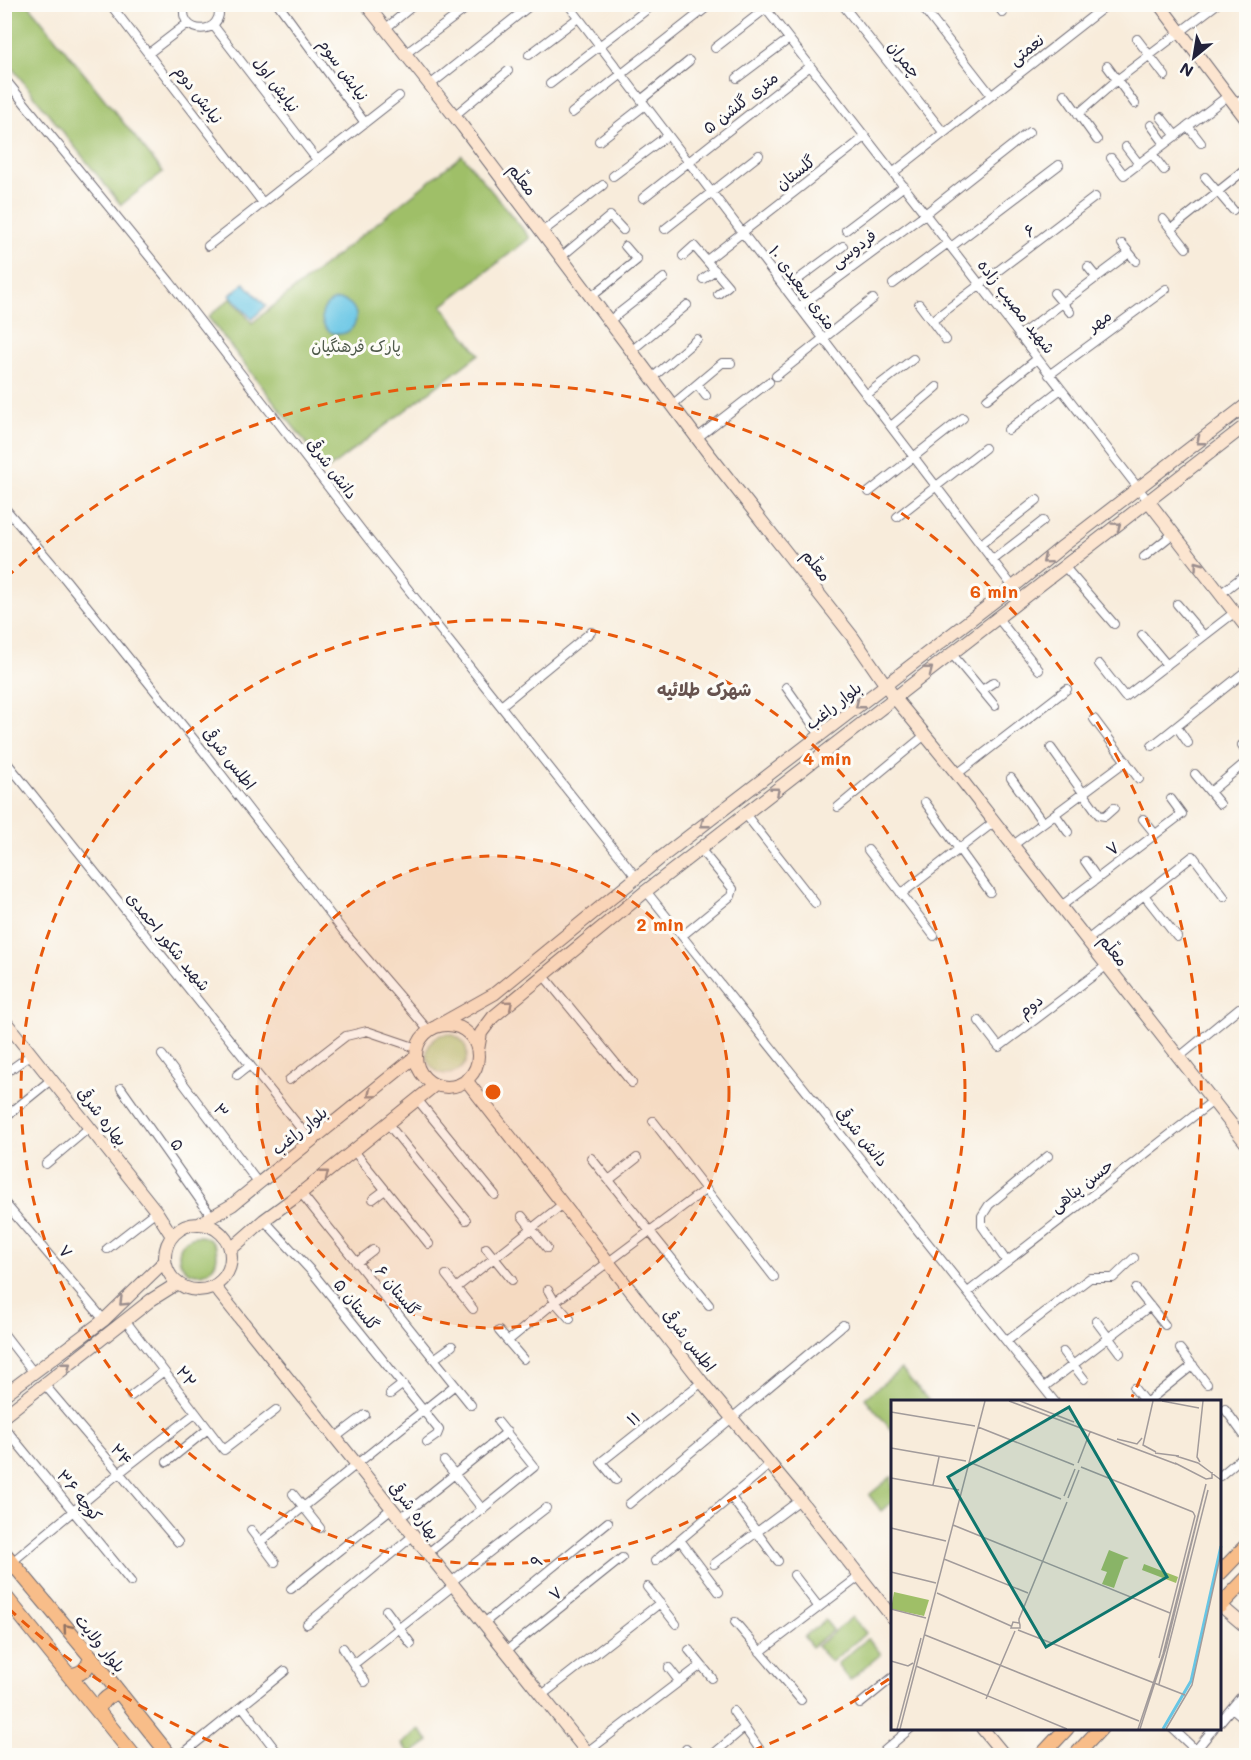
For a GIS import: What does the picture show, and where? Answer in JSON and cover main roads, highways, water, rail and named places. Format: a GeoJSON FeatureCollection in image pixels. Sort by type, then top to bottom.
{"type":"FeatureCollection","features":[{"type":"Feature","properties":{"kind":"main road"},"geometry":{"type":"LineString","coordinates":[[1221,1572],[1246,1546]]}},
{"type":"Feature","properties":{"kind":"main road","name":"بلوار ولایت"},"geometry":{"type":"LineString","coordinates":[[8,1558],[170,1755]]}},
{"type":"Feature","properties":{"kind":"main road"},"geometry":{"type":"LineString","coordinates":[[1221,1605],[1246,1579]]}},
{"type":"Feature","properties":{"kind":"main road"},"geometry":{"type":"LineString","coordinates":[[4,1594],[134,1755]]}},
{"type":"Feature","properties":{"kind":"main road"},"geometry":{"type":"LineString","coordinates":[[69,1675],[86,1668],[91,1657]]}},
{"type":"Feature","properties":{"kind":"main road"},"geometry":{"type":"LineString","coordinates":[[98,1711],[108,1696],[120,1693]]}},
{"type":"Feature","properties":{"kind":"main road"},"geometry":{"type":"LineString","coordinates":[[1041,1755],[1065,1730]]}},
{"type":"Feature","properties":{"kind":"main road"},"geometry":{"type":"LineString","coordinates":[[1075,1755],[1099,1730]]}},
{"type":"Feature","properties":{"kind":"water"},"geometry":{"type":"Polygon","coordinates":[[[244,283],[266,306],[252,319],[230,295],[244,283]]]}},
{"type":"Feature","properties":{"kind":"water"},"geometry":{"type":"Polygon","coordinates":[[[339,300],[351,305],[356,317],[351,329],[339,334],[327,329],[322,317],[327,305],[339,300]]]}},
{"type":"Feature","properties":{"kind":"district","name":"شهرک طلائیه"},"geometry":{"type":"Point","coordinates":[704,689]}},
{"type":"Feature","properties":{"kind":"park label","name":"پارک فرهنگیان"},"geometry":{"type":"Point","coordinates":[356,345]}}]}
